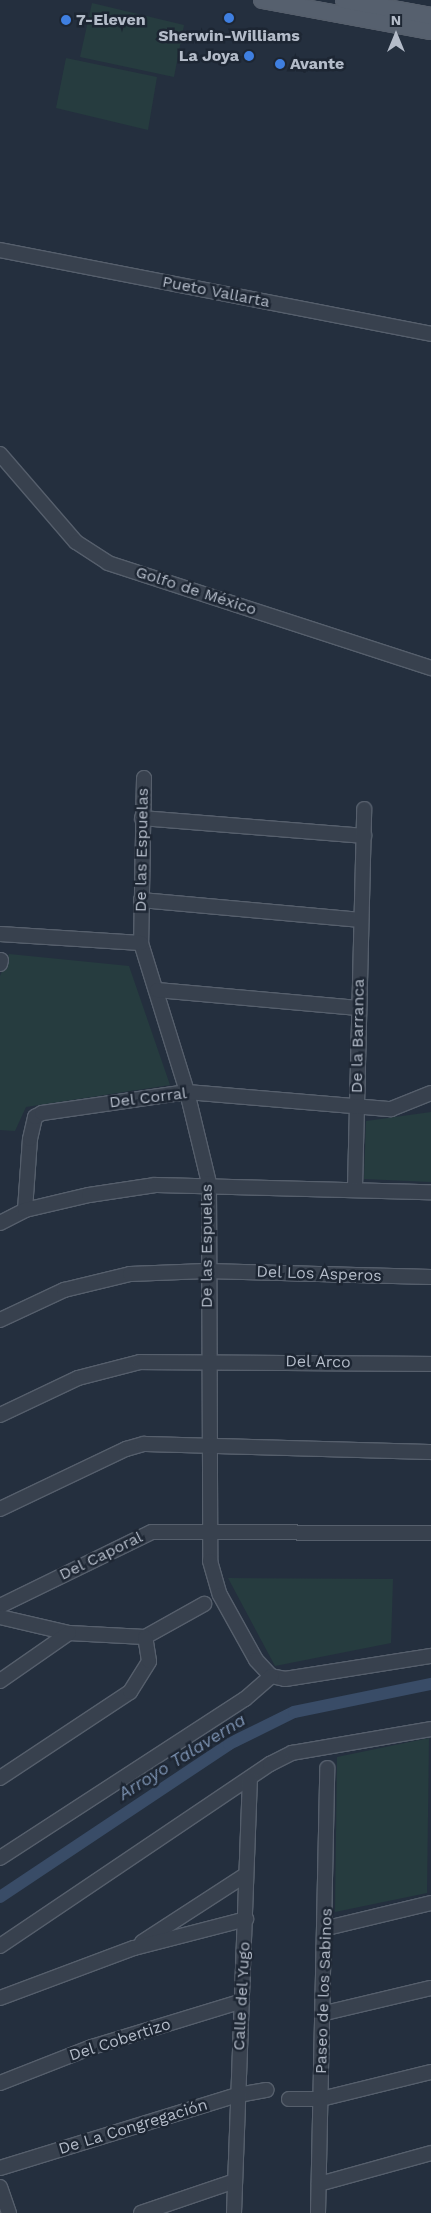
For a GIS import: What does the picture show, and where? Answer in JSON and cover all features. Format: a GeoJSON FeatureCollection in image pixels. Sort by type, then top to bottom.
{"type":"FeatureCollection","features":[{"type":"Feature","properties":{"kind":"main road"},"geometry":{"type":"LineString","coordinates":[[262,0],[431,31]]}},
{"type":"Feature","properties":{"kind":"main road"},"geometry":{"type":"LineString","coordinates":[[344,0],[431,16]]}},
{"type":"Feature","properties":{"kind":"street","name":"Pueto Vallarta"},"geometry":{"type":"LineString","coordinates":[[0,250],[431,334]]}},
{"type":"Feature","properties":{"kind":"street","name":"Golfo de México"},"geometry":{"type":"LineString","coordinates":[[0,454],[76,542],[108,563],[431,668]]}},
{"type":"Feature","properties":{"kind":"street","name":"De las Espuelas"},"geometry":{"type":"LineString","coordinates":[[144,778],[141,943],[188,1092],[209,1184],[206,1270],[206,1360],[208,1444],[207,1530],[210,1561],[220,1594],[256,1660],[272,1676]]}},
{"type":"Feature","properties":{"kind":"street","name":"De la Barranca"},"geometry":{"type":"LineString","coordinates":[[356,1187],[358,1008],[364,809]]}},
{"type":"Feature","properties":{"kind":"street"},"geometry":{"type":"LineString","coordinates":[[142,818],[364,836]]}},
{"type":"Feature","properties":{"kind":"street"},"geometry":{"type":"LineString","coordinates":[[141,900],[361,920]]}},
{"type":"Feature","properties":{"kind":"street"},"geometry":{"type":"LineString","coordinates":[[0,934],[141,943]]}},
{"type":"Feature","properties":{"kind":"street"},"geometry":{"type":"LineString","coordinates":[[157,990],[358,1008]]}},
{"type":"Feature","properties":{"kind":"street","name":"Del Corral"},"geometry":{"type":"LineString","coordinates":[[25,1210],[35,1117],[54,1110],[188,1092],[402,1107],[431,1092]]}},
{"type":"Feature","properties":{"kind":"street"},"geometry":{"type":"LineString","coordinates":[[0,1223],[25,1210],[89,1195],[209,1184],[356,1187],[431,1192]]}},
{"type":"Feature","properties":{"kind":"street","name":"Del Los Asperos"},"geometry":{"type":"LineString","coordinates":[[0,1320],[64,1290],[103,1278],[206,1270],[431,1277]]}},
{"type":"Feature","properties":{"kind":"street","name":"Del Arco"},"geometry":{"type":"LineString","coordinates":[[0,1415],[106,1369],[140,1362],[206,1360],[431,1364]]}},
{"type":"Feature","properties":{"kind":"street"},"geometry":{"type":"LineString","coordinates":[[0,1509],[126,1449],[164,1443],[431,1452]]}},
{"type":"Feature","properties":{"kind":"street","name":"Del Caporal"},"geometry":{"type":"LineString","coordinates":[[0,1606],[146,1534],[207,1530],[431,1533]]}},
{"type":"Feature","properties":{"kind":"street"},"geometry":{"type":"LineString","coordinates":[[0,1617],[69,1633],[145,1637],[204,1604]]}},
{"type":"Feature","properties":{"kind":"street"},"geometry":{"type":"LineString","coordinates":[[0,1681],[69,1633]]}},
{"type":"Feature","properties":{"kind":"street"},"geometry":{"type":"LineString","coordinates":[[0,1778],[130,1692],[149,1661],[145,1637]]}},
{"type":"Feature","properties":{"kind":"street"},"geometry":{"type":"LineString","coordinates":[[0,1858],[245,1699],[272,1676],[285,1678],[431,1656]]}},
{"type":"Feature","properties":{"kind":"street"},"geometry":{"type":"LineString","coordinates":[[0,1946],[292,1753],[431,1729]]}},
{"type":"Feature","properties":{"kind":"street","name":"Paseo de los Sabinos"},"geometry":{"type":"LineString","coordinates":[[318,2213],[320,2099],[327,1928],[327,1768]]}},
{"type":"Feature","properties":{"kind":"street","name":"Calle del Yugo"},"geometry":{"type":"LineString","coordinates":[[234,2213],[250,1779]]}},
{"type":"Feature","properties":{"kind":"street"},"geometry":{"type":"LineString","coordinates":[[134,1948],[245,1875]]}},
{"type":"Feature","properties":{"kind":"street"},"geometry":{"type":"LineString","coordinates":[[327,1928],[431,1903]]}},
{"type":"Feature","properties":{"kind":"street"},"geometry":{"type":"LineString","coordinates":[[0,1998],[134,1948],[246,1919]]}},
{"type":"Feature","properties":{"kind":"street"},"geometry":{"type":"LineString","coordinates":[[325,2013],[431,1988]]}},
{"type":"Feature","properties":{"kind":"street","name":"Del Cobertizo"},"geometry":{"type":"LineString","coordinates":[[0,2083],[92,2047],[242,2001]]}},
{"type":"Feature","properties":{"kind":"street"},"geometry":{"type":"LineString","coordinates":[[289,2099],[320,2099],[431,2072]]}},
{"type":"Feature","properties":{"kind":"street","name":"De La Congregación"},"geometry":{"type":"LineString","coordinates":[[0,2168],[238,2095],[267,2090]]}},
{"type":"Feature","properties":{"kind":"street"},"geometry":{"type":"LineString","coordinates":[[319,2184],[431,2153]]}},
{"type":"Feature","properties":{"kind":"street"},"geometry":{"type":"LineString","coordinates":[[141,2213],[235,2182]]}},
{"type":"Feature","properties":{"kind":"street"},"geometry":{"type":"LineString","coordinates":[[0,2187],[9,2213]]}},
{"type":"Feature","properties":{"kind":"green space"},"geometry":{"type":"Polygon","coordinates":[[[92,3],[184,25],[174,77],[80,57],[92,3]]]}},
{"type":"Feature","properties":{"kind":"green space"},"geometry":{"type":"Polygon","coordinates":[[[66,58],[157,77],[148,130],[56,108],[66,58]]]}},
{"type":"Feature","properties":{"kind":"green space"},"geometry":{"type":"Polygon","coordinates":[[[9,954],[129,966],[170,1085],[26,1107],[15,1131],[0,1130],[0,976],[9,954]]]}},
{"type":"Feature","properties":{"kind":"green space"},"geometry":{"type":"Polygon","coordinates":[[[431,1112],[431,1182],[364,1179],[366,1121],[431,1112]]]}},
{"type":"Feature","properties":{"kind":"green space"},"geometry":{"type":"Polygon","coordinates":[[[228,1578],[393,1579],[391,1643],[275,1666],[228,1578]]]}},
{"type":"Feature","properties":{"kind":"green space"},"geometry":{"type":"Polygon","coordinates":[[[429,1738],[427,1893],[335,1912],[337,1757],[429,1738]]]}},
{"type":"Feature","properties":{"kind":"waterway","name":"Arroyo Talaverna"},"geometry":{"type":"LineString","coordinates":[[0,1897],[229,1744],[294,1712],[431,1684]]}},
{"type":"Feature","properties":{"kind":"place","name":"Sherwin-Williams"},"geometry":{"type":"Point","coordinates":[229,18]}},
{"type":"Feature","properties":{"kind":"place","name":"7-Eleven"},"geometry":{"type":"Point","coordinates":[66,20]}},
{"type":"Feature","properties":{"kind":"place","name":"La Joya"},"geometry":{"type":"Point","coordinates":[249,56]}},
{"type":"Feature","properties":{"kind":"place","name":"Avante"},"geometry":{"type":"Point","coordinates":[280,64]}}]}
